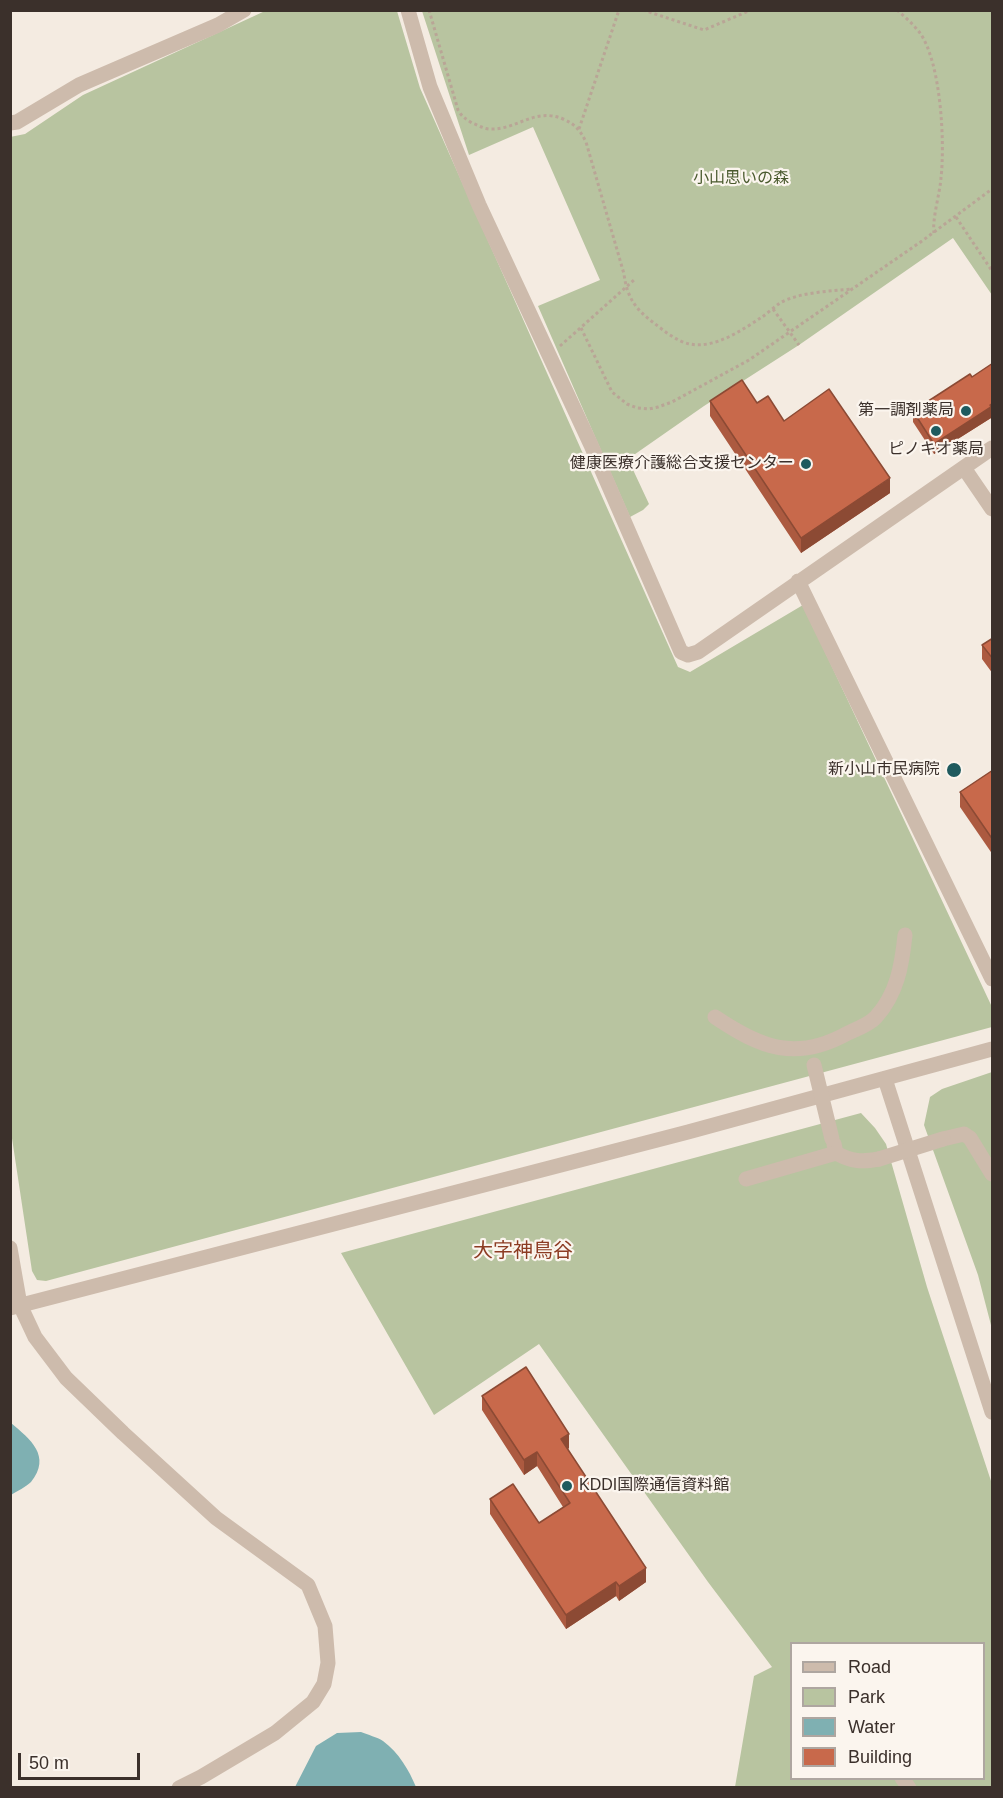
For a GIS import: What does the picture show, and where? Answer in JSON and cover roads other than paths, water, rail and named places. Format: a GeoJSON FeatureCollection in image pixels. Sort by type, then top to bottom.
{"type":"FeatureCollection","features":[{"type":"Feature","properties":{"kind":"street"},"geometry":{"type":"LineString","coordinates":[[10,123],[17,122],[79,84],[218,26],[244,10]]}},
{"type":"Feature","properties":{"kind":"street"},"geometry":{"type":"LineString","coordinates":[[408,10],[430,87],[479,205],[591,445],[681,652],[688,655],[698,652],[993,448]]}},
{"type":"Feature","properties":{"kind":"street"},"geometry":{"type":"LineString","coordinates":[[964,468],[993,509]]}},
{"type":"Feature","properties":{"kind":"street"},"geometry":{"type":"LineString","coordinates":[[798,581],[993,979]]}},
{"type":"Feature","properties":{"kind":"street"},"geometry":{"type":"LineString","coordinates":[[715,1017],[744,1036],[786,1048],[811,1049],[838,1039],[875,1019],[890,998],[901,970],[905,935]]}},
{"type":"Feature","properties":{"kind":"street"},"geometry":{"type":"LineString","coordinates":[[811,1049],[834,1146],[847,1159],[859,1162],[879,1159],[964,1134],[970,1138],[993,1174]]}},
{"type":"Feature","properties":{"kind":"street"},"geometry":{"type":"LineString","coordinates":[[15,1307],[688,1132],[993,1049]]}},
{"type":"Feature","properties":{"kind":"street"},"geometry":{"type":"LineString","coordinates":[[885,1079],[993,1412]]}},
{"type":"Feature","properties":{"kind":"street"},"geometry":{"type":"LineString","coordinates":[[746,1179],[834,1146]]}},
{"type":"Feature","properties":{"kind":"street"},"geometry":{"type":"LineString","coordinates":[[10,1248],[15,1307],[66,1378],[216,1518],[308,1585],[325,1626],[328,1663],[324,1684],[313,1702],[275,1732],[179,1788]]}},
{"type":"Feature","properties":{"kind":"water"},"geometry":{"type":"Polygon","coordinates":[[[11,1423],[36,1449],[39,1464],[37,1473],[31,1482],[11,1495],[11,1423]]]}},
{"type":"Feature","properties":{"kind":"water"},"geometry":{"type":"Polygon","coordinates":[[[361,1732],[381,1740],[399,1756],[416,1787],[295,1787],[316,1746],[337,1733],[361,1732]]]}},
{"type":"Feature","properties":{"kind":"place","name":"第一調剤薬局"},"geometry":{"type":"Point","coordinates":[966,411]}},
{"type":"Feature","properties":{"kind":"place","name":"ピノキオ薬局"},"geometry":{"type":"Point","coordinates":[936,431]}},
{"type":"Feature","properties":{"kind":"place","name":"健康医療介護総合支援センター"},"geometry":{"type":"Point","coordinates":[806,464]}},
{"type":"Feature","properties":{"kind":"place","name":"新小山市民病院"},"geometry":{"type":"Point","coordinates":[954,770]}},
{"type":"Feature","properties":{"kind":"place","name":"KDDI国際通信資料館"},"geometry":{"type":"Point","coordinates":[567,1486]}},
{"type":"Feature","properties":{"kind":"district","name":"大字神鳥谷"},"geometry":{"type":"Point","coordinates":[523,1251]}},
{"type":"Feature","properties":{"kind":"park label","name":"小山思いの森"},"geometry":{"type":"Point","coordinates":[741,179]}}]}
